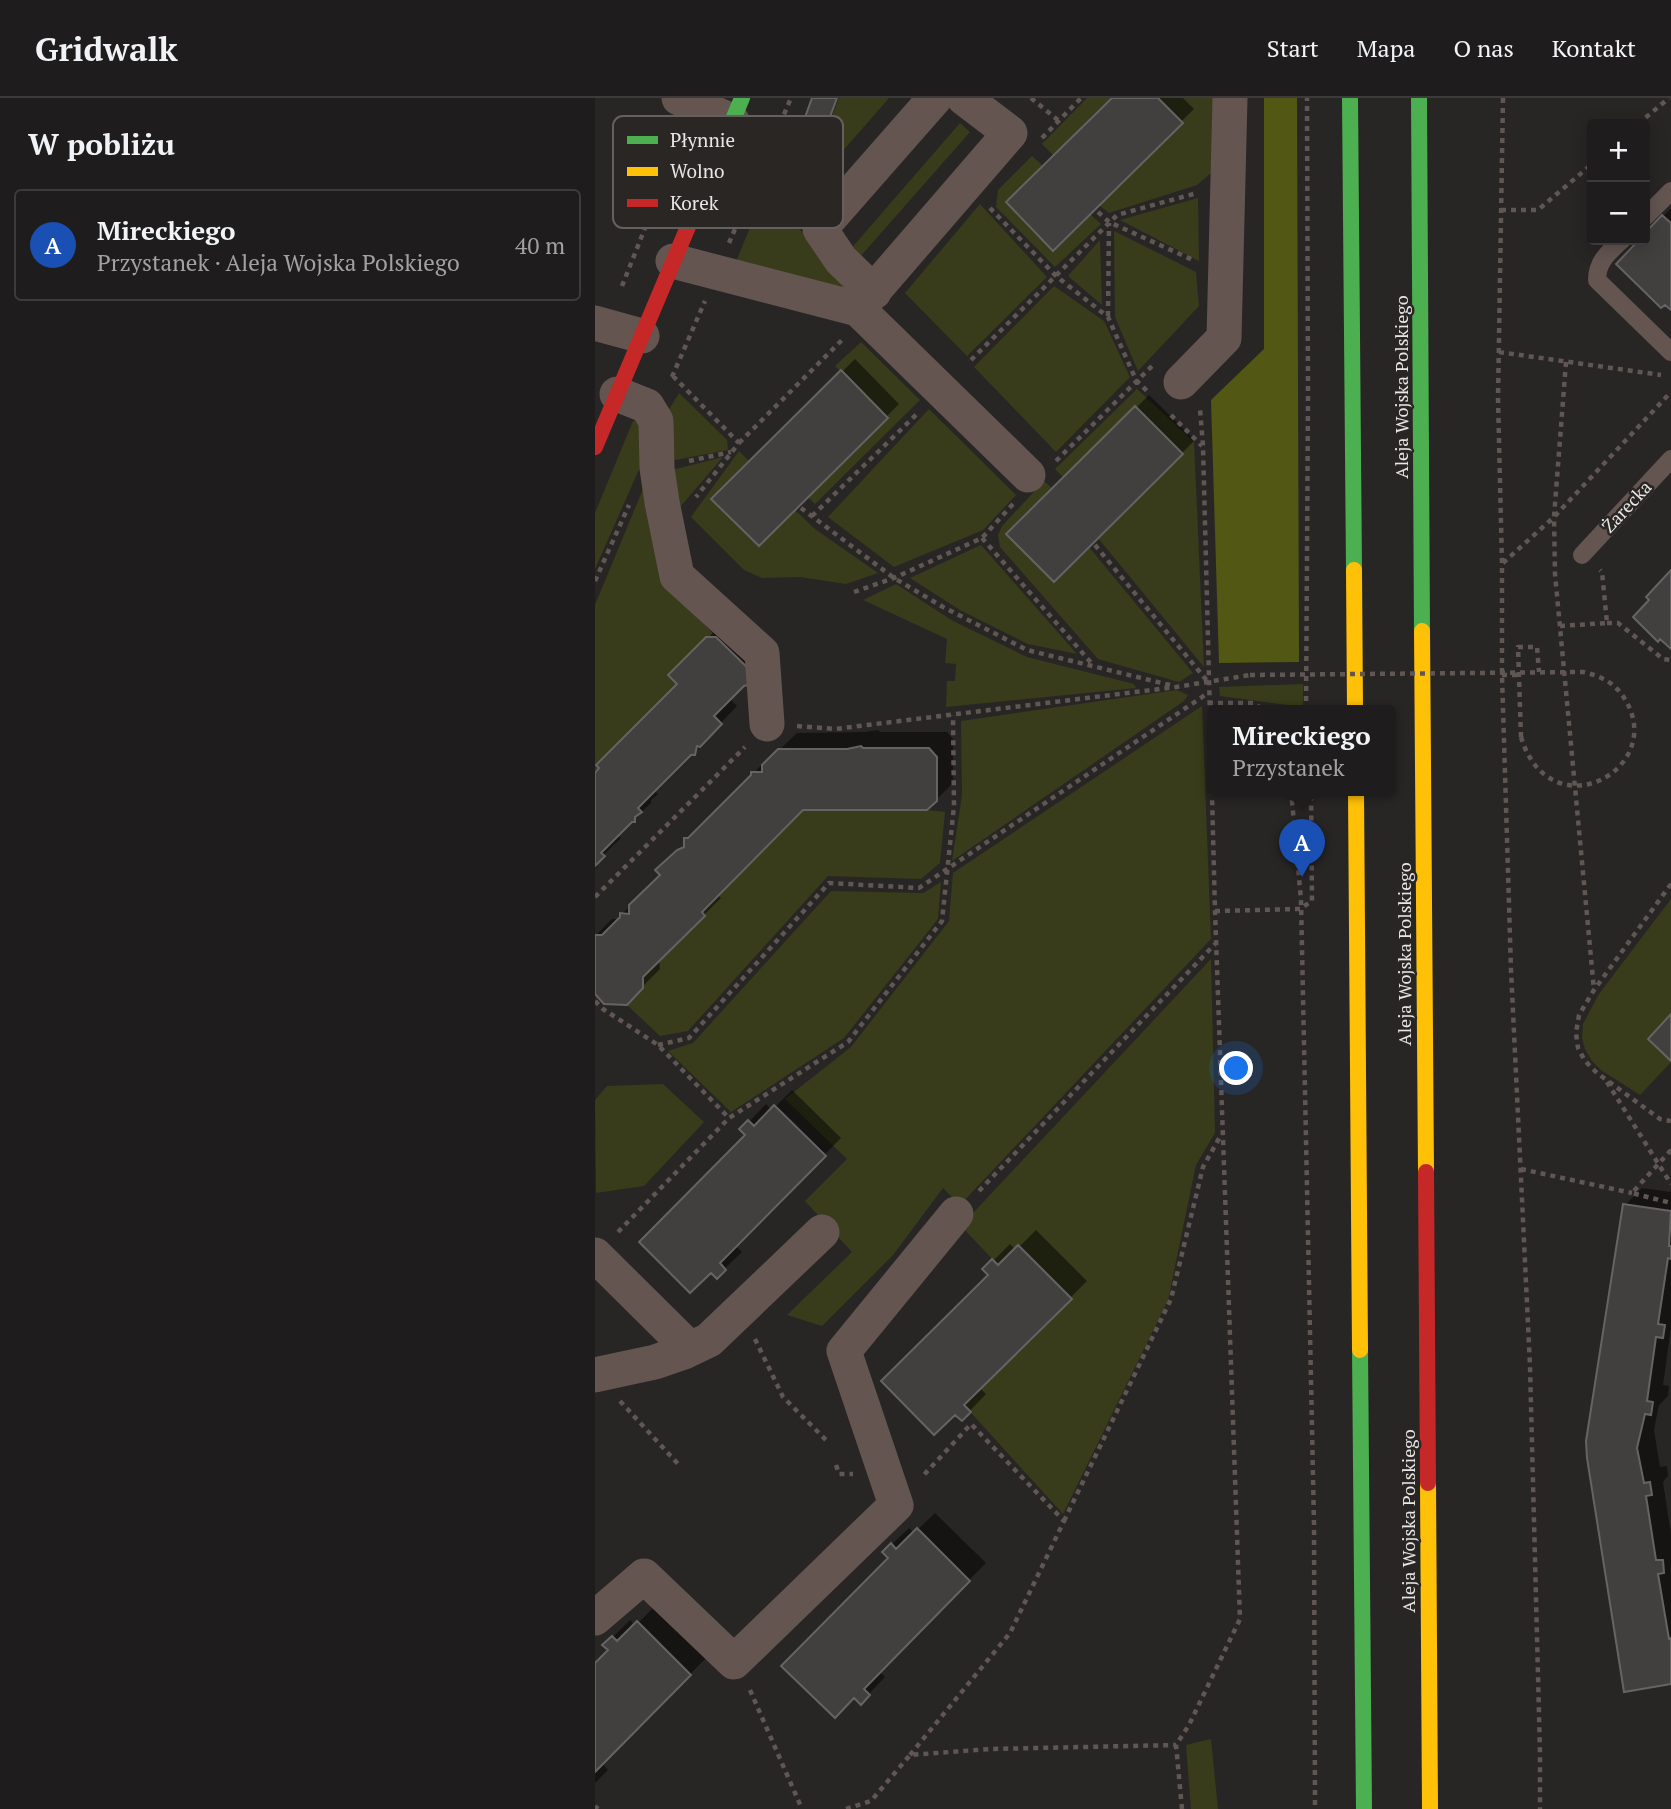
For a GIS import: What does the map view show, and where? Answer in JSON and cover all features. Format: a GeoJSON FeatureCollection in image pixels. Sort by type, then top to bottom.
{"type":"FeatureCollection","features":[{"type":"Feature","properties":{"kind":"main road"},"geometry":{"type":"LineString","coordinates":[[1350,98],[1355,705]]}},
{"type":"Feature","properties":{"kind":"main road","name":"Aleja Wojska Polskiego"},"geometry":{"type":"LineString","coordinates":[[1419,98],[1430,1809]]}},
{"type":"Feature","properties":{"kind":"main road"},"geometry":{"type":"LineString","coordinates":[[595,447],[687,228]]}},
{"type":"Feature","properties":{"kind":"main road"},"geometry":{"type":"LineString","coordinates":[[1356,796],[1364,1809]]}},
{"type":"Feature","properties":{"kind":"street"},"geometry":{"type":"LineString","coordinates":[[843,203],[935,98]]}},
{"type":"Feature","properties":{"kind":"street"},"geometry":{"type":"LineString","coordinates":[[866,306],[1010,133],[964,98]]}},
{"type":"Feature","properties":{"kind":"street"},"geometry":{"type":"LineString","coordinates":[[1178,370],[1224,338],[1230,98]]}},
{"type":"Feature","properties":{"kind":"street"},"geometry":{"type":"LineString","coordinates":[[687,101],[737,109]]}},
{"type":"Feature","properties":{"kind":"street"},"geometry":{"type":"LineString","coordinates":[[821,228],[866,306],[1032,480]]}},
{"type":"Feature","properties":{"kind":"street"},"geometry":{"type":"LineString","coordinates":[[673,261],[866,306]]}},
{"type":"Feature","properties":{"kind":"street"},"geometry":{"type":"LineString","coordinates":[[601,324],[642,336]]}},
{"type":"Feature","properties":{"kind":"street"},"geometry":{"type":"LineString","coordinates":[[617,394],[647,406],[656,421],[646,480],[661,502],[677,576],[762,653],[767,724]]}},
{"type":"Feature","properties":{"kind":"street"},"geometry":{"type":"LineString","coordinates":[[595,1618],[644,1576],[734,1662],[896,1505],[845,1351],[956,1214]]}},
{"type":"Feature","properties":{"kind":"street"},"geometry":{"type":"LineString","coordinates":[[595,1375],[655,1363],[709,1340],[822,1232]]}},
{"type":"Feature","properties":{"kind":"street"},"geometry":{"type":"LineString","coordinates":[[605,1246],[691,1349]]}},
{"type":"Feature","properties":{"kind":"lane"},"geometry":{"type":"LineString","coordinates":[[1650,212],[1671,191]]}},
{"type":"Feature","properties":{"kind":"lane"},"geometry":{"type":"LineString","coordinates":[[1617,245],[1602,259],[1597,270],[1597,280],[1671,352]]}},
{"type":"Feature","properties":{"kind":"lane","name":"Żarecka"},"geometry":{"type":"LineString","coordinates":[[1583,555],[1671,459]]}},
{"type":"Feature","properties":{"kind":"path"},"geometry":{"type":"LineString","coordinates":[[783,116],[791,98]]}},
{"type":"Feature","properties":{"kind":"path"},"geometry":{"type":"LineString","coordinates":[[1031,98],[1059,121]]}},
{"type":"Feature","properties":{"kind":"path"},"geometry":{"type":"LineString","coordinates":[[1041,140],[1081,98]]}},
{"type":"Feature","properties":{"kind":"path"},"geometry":{"type":"LineString","coordinates":[[1306,705],[1307,98]]}},
{"type":"Feature","properties":{"kind":"path"},"geometry":{"type":"LineString","coordinates":[[1503,98],[1498,399],[1502,564],[1501,675],[1511,970],[1530,1380],[1541,1753],[1540,1809]]}},
{"type":"Feature","properties":{"kind":"path"},"geometry":{"type":"LineString","coordinates":[[1644,119],[1669,98]]}},
{"type":"Feature","properties":{"kind":"path"},"geometry":{"type":"LineString","coordinates":[[1500,210],[1538,210],[1587,168]]}},
{"type":"Feature","properties":{"kind":"path"},"geometry":{"type":"LineString","coordinates":[[971,360],[1117,215],[1227,185]]}},
{"type":"Feature","properties":{"kind":"path"},"geometry":{"type":"LineString","coordinates":[[992,198],[990,209],[1056,276],[1108,317]]}},
{"type":"Feature","properties":{"kind":"path"},"geometry":{"type":"LineString","coordinates":[[1098,212],[1109,222],[1225,275]]}},
{"type":"Feature","properties":{"kind":"path"},"geometry":{"type":"LineString","coordinates":[[1109,222],[1108,317],[1136,380]]}},
{"type":"Feature","properties":{"kind":"path"},"geometry":{"type":"LineString","coordinates":[[601,324],[638,228]]}},
{"type":"Feature","properties":{"kind":"path"},"geometry":{"type":"LineString","coordinates":[[729,245],[736,228]]}},
{"type":"Feature","properties":{"kind":"path"},"geometry":{"type":"LineString","coordinates":[[669,385],[705,300]]}},
{"type":"Feature","properties":{"kind":"path"},"geometry":{"type":"LineString","coordinates":[[692,501],[739,443],[866,306]]}},
{"type":"Feature","properties":{"kind":"path"},"geometry":{"type":"LineString","coordinates":[[1499,352],[1671,377]]}},
{"type":"Feature","properties":{"kind":"path"},"geometry":{"type":"LineString","coordinates":[[1566,362],[1554,517],[1555,574],[1594,990]]}},
{"type":"Feature","properties":{"kind":"path"},"geometry":{"type":"LineString","coordinates":[[854,592],[894,578],[982,538],[1032,480],[1136,380],[1178,370],[1203,446],[1209,703],[1256,705]]}},
{"type":"Feature","properties":{"kind":"path"},"geometry":{"type":"LineString","coordinates":[[673,376],[739,443]]}},
{"type":"Feature","properties":{"kind":"path"},"geometry":{"type":"LineString","coordinates":[[1502,564],[1554,517],[1671,391]]}},
{"type":"Feature","properties":{"kind":"path"},"geometry":{"type":"LineString","coordinates":[[812,516],[926,405]]}},
{"type":"Feature","properties":{"kind":"path"},"geometry":{"type":"LineString","coordinates":[[595,581],[646,480],[732,452]]}},
{"type":"Feature","properties":{"kind":"path"},"geometry":{"type":"LineString","coordinates":[[801,508],[894,578],[943,607],[1027,650],[1176,687]]}},
{"type":"Feature","properties":{"kind":"path"},"geometry":{"type":"LineString","coordinates":[[982,538],[1094,666]]}},
{"type":"Feature","properties":{"kind":"path"},"geometry":{"type":"LineString","coordinates":[[1095,545],[1208,682]]}},
{"type":"Feature","properties":{"kind":"path"},"geometry":{"type":"LineString","coordinates":[[1583,555],[1602,572],[1607,623]]}},
{"type":"Feature","properties":{"kind":"path"},"geometry":{"type":"LineString","coordinates":[[1560,626],[1618,623],[1663,659],[1671,660]]}},
{"type":"Feature","properties":{"kind":"path"},"geometry":{"type":"LineString","coordinates":[[595,897],[767,724],[835,729],[1176,687],[1250,675],[1539,672],[1583,672],[1612,684],[1623,695],[1631,709],[1633,741],[1628,755],[1608,777],[1579,786],[1564,784],[1548,778],[1535,767],[1526,753],[1521,737],[1518,675],[1518,647],[1537,647],[1539,672]]}},
{"type":"Feature","properties":{"kind":"path"},"geometry":{"type":"LineString","coordinates":[[1501,675],[1518,675]]}},
{"type":"Feature","properties":{"kind":"path"},"geometry":{"type":"LineString","coordinates":[[658,1045],[689,1038],[829,883],[919,888],[1208,693]]}},
{"type":"Feature","properties":{"kind":"path"},"geometry":{"type":"LineString","coordinates":[[605,1246],[729,1118],[848,1042],[942,921],[954,806],[953,715]]}},
{"type":"Feature","properties":{"kind":"path"},"geometry":{"type":"LineString","coordinates":[[1182,1809],[1176,1745],[1189,1725],[1240,1619],[1212,796]]}},
{"type":"Feature","properties":{"kind":"path"},"geometry":{"type":"LineString","coordinates":[[1294,796],[1300,909],[1314,1510],[1315,1809]]}},
{"type":"Feature","properties":{"kind":"path"},"geometry":{"type":"LineString","coordinates":[[1215,911],[1300,909],[1312,901],[1311,796]]}},
{"type":"Feature","properties":{"kind":"path"},"geometry":{"type":"LineString","coordinates":[[1671,884],[1594,990],[1579,1015],[1576,1033],[1578,1048],[1585,1061],[1660,1119],[1671,1121]]}},
{"type":"Feature","properties":{"kind":"path"},"geometry":{"type":"LineString","coordinates":[[956,1214],[1216,943]]}},
{"type":"Feature","properties":{"kind":"path"},"geometry":{"type":"LineString","coordinates":[[595,1001],[658,1045],[729,1118]]}},
{"type":"Feature","properties":{"kind":"path"},"geometry":{"type":"LineString","coordinates":[[1604,1078],[1671,1184]]}},
{"type":"Feature","properties":{"kind":"path"},"geometry":{"type":"LineString","coordinates":[[846,1809],[870,1801],[1010,1633],[1171,1299],[1203,1167],[1222,1132]]}},
{"type":"Feature","properties":{"kind":"path"},"geometry":{"type":"LineString","coordinates":[[1632,1193],[1671,1150]]}},
{"type":"Feature","properties":{"kind":"path"},"geometry":{"type":"LineString","coordinates":[[1521,1169],[1671,1203]]}},
{"type":"Feature","properties":{"kind":"path"},"geometry":{"type":"LineString","coordinates":[[740,1310],[783,1397],[828,1442]]}},
{"type":"Feature","properties":{"kind":"path"},"geometry":{"type":"LineString","coordinates":[[595,1375],[679,1465]]}},
{"type":"Feature","properties":{"kind":"path"},"geometry":{"type":"LineString","coordinates":[[896,1505],[971,1424],[1064,1521]]}},
{"type":"Feature","properties":{"kind":"path"},"geometry":{"type":"LineString","coordinates":[[748,1686],[802,1809]]}},
{"type":"Feature","properties":{"kind":"path"},"geometry":{"type":"LineString","coordinates":[[910,1755],[990,1749],[1176,1745]]}},
{"type":"Feature","properties":{"kind":"green space"},"geometry":{"type":"Polygon","coordinates":[[[839,98],[889,98],[843,151],[843,116],[832,116],[839,98]]]}},
{"type":"Feature","properties":{"kind":"green space"},"geometry":{"type":"Polygon","coordinates":[[[1087,98],[1112,98],[1054,156],[1042,144],[1087,98]]]}},
{"type":"Feature","properties":{"kind":"green space"},"geometry":{"type":"Polygon","coordinates":[[[1158,98],[1219,98],[1212,172],[1197,185],[1109,213],[1099,205],[1158,98]]]}},
{"type":"Feature","properties":{"kind":"green space"},"geometry":{"type":"Polygon","coordinates":[[[1264,98],[1297,98],[1299,662],[1219,663],[1211,400],[1264,349],[1264,98]]]}},
{"type":"Feature","properties":{"kind":"green space"},"geometry":{"type":"Polygon","coordinates":[[[960,123],[970,132],[859,258],[849,251],[960,123]]]}},
{"type":"Feature","properties":{"kind":"green space"},"geometry":{"type":"Polygon","coordinates":[[[1032,156],[1043,166],[1007,203],[1053,250],[1090,214],[1101,224],[1055,267],[996,207],[998,190],[1032,156]]]}},
{"type":"Feature","properties":{"kind":"green space"},"geometry":{"type":"Polygon","coordinates":[[[1198,198],[1199,261],[1120,220],[1198,198]]]}},
{"type":"Feature","properties":{"kind":"green space"},"geometry":{"type":"Polygon","coordinates":[[[980,204],[1047,277],[967,356],[905,293],[980,204]]]}},
{"type":"Feature","properties":{"kind":"green space"},"geometry":{"type":"Polygon","coordinates":[[[750,228],[798,228],[856,284],[846,299],[733,269],[750,228]]]}},
{"type":"Feature","properties":{"kind":"green space"},"geometry":{"type":"Polygon","coordinates":[[[1114,231],[1196,272],[1199,306],[1138,371],[1115,317],[1114,231]]]}},
{"type":"Feature","properties":{"kind":"green space"},"geometry":{"type":"Polygon","coordinates":[[[1100,240],[1102,305],[1068,276],[1100,240]]]}},
{"type":"Feature","properties":{"kind":"green space"},"geometry":{"type":"Polygon","coordinates":[[[1054,286],[1104,321],[1130,377],[1056,452],[974,367],[1054,286]]]}},
{"type":"Feature","properties":{"kind":"green space"},"geometry":{"type":"Polygon","coordinates":[[[861,342],[920,400],[815,504],[808,497],[887,418],[835,366],[861,342]]]}},
{"type":"Feature","properties":{"kind":"green space"},"geometry":{"type":"Polygon","coordinates":[[[1137,389],[1194,442],[1204,667],[1098,538],[1183,454],[1063,477],[1055,469],[1137,389]]]}},
{"type":"Feature","properties":{"kind":"green space"},"geometry":{"type":"Polygon","coordinates":[[[679,393],[727,440],[728,450],[670,461],[668,411],[679,393]]]}},
{"type":"Feature","properties":{"kind":"green space"},"geometry":{"type":"Polygon","coordinates":[[[929,409],[1016,495],[983,530],[894,567],[828,517],[929,409]]]}},
{"type":"Feature","properties":{"kind":"green space"},"geometry":{"type":"Polygon","coordinates":[[[642,420],[649,447],[595,569],[595,513],[633,421],[642,420]]]}},
{"type":"Feature","properties":{"kind":"green space"},"geometry":{"type":"Polygon","coordinates":[[[739,451],[749,461],[711,499],[758,546],[795,510],[815,529],[878,573],[846,584],[800,577],[762,578],[744,570],[691,517],[739,451]]]}},
{"type":"Feature","properties":{"kind":"green space"},"geometry":{"type":"Polygon","coordinates":[[[723,457],[681,506],[671,490],[672,470],[723,457]]]}},
{"type":"Feature","properties":{"kind":"green space"},"geometry":{"type":"Polygon","coordinates":[[[1044,481],[1052,488],[1007,534],[1054,582],[1089,547],[1193,673],[1179,682],[1098,659],[1000,547],[998,535],[1002,526],[1044,481]]]}},
{"type":"Feature","properties":{"kind":"green space"},"geometry":{"type":"Polygon","coordinates":[[[643,489],[662,578],[716,637],[706,637],[668,675],[677,684],[596,765],[599,768],[595,773],[595,605],[643,489]]]}},
{"type":"Feature","properties":{"kind":"green space"},"geometry":{"type":"Polygon","coordinates":[[[981,545],[1077,654],[1028,644],[960,610],[910,578],[981,545]]]}},
{"type":"Feature","properties":{"kind":"green space"},"geometry":{"type":"Polygon","coordinates":[[[896,584],[953,621],[1027,657],[1134,684],[1136,688],[946,707],[947,681],[955,681],[956,664],[945,663],[947,639],[863,600],[896,584]]]}},
{"type":"Feature","properties":{"kind":"green space"},"geometry":{"type":"Polygon","coordinates":[[[1303,684],[1303,705],[1220,696],[1219,687],[1303,684]]]}},
{"type":"Feature","properties":{"kind":"green space"},"geometry":{"type":"Polygon","coordinates":[[[1177,690],[1188,695],[1184,701],[952,861],[962,795],[961,721],[1177,690]]]}},
{"type":"Feature","properties":{"kind":"green space"},"geometry":{"type":"Polygon","coordinates":[[[1202,706],[1211,939],[960,1205],[943,1188],[893,1255],[822,1326],[787,1315],[852,1252],[805,1201],[847,1159],[785,1099],[851,1047],[949,921],[953,873],[1202,706]]]}},
{"type":"Feature","properties":{"kind":"green space"},"geometry":{"type":"Polygon","coordinates":[[[803,810],[945,812],[940,863],[921,879],[828,876],[688,1031],[660,1036],[627,1005],[643,988],[643,977],[705,916],[702,912],[803,810]]]}},
{"type":"Feature","properties":{"kind":"green space"},"geometry":{"type":"Polygon","coordinates":[[[941,882],[938,919],[844,1038],[731,1112],[668,1051],[693,1043],[831,891],[923,893],[941,882]]]}},
{"type":"Feature","properties":{"kind":"green space"},"geometry":{"type":"Polygon","coordinates":[[[1671,899],[1671,1014],[1648,1039],[1671,1062],[1640,1095],[1601,1070],[1592,1061],[1582,1038],[1583,1024],[1599,994],[1671,899]]]}},
{"type":"Feature","properties":{"kind":"green space"},"geometry":{"type":"Polygon","coordinates":[[[1211,959],[1215,1133],[1196,1165],[1168,1300],[1063,1514],[964,1405],[1071,1299],[1019,1246],[998,1265],[961,1226],[1211,959]]]}},
{"type":"Feature","properties":{"kind":"green space"},"geometry":{"type":"Polygon","coordinates":[[[663,1084],[704,1122],[644,1186],[596,1193],[595,1100],[607,1086],[663,1084]]]}},
{"type":"Feature","properties":{"kind":"green space"},"geometry":{"type":"Polygon","coordinates":[[[1211,1739],[1218,1809],[1191,1809],[1186,1745],[1211,1739]]]}},
{"type":"Feature","properties":{"kind":"building"},"geometry":{"type":"Polygon","coordinates":[[[812,98],[837,98],[830,116],[805,116],[812,98]]]}},
{"type":"Feature","properties":{"kind":"building"},"geometry":{"type":"Polygon","coordinates":[[[1112,98],[1158,98],[1183,123],[1053,251],[1006,202],[1112,98]]]}},
{"type":"Feature","properties":{"kind":"building"},"geometry":{"type":"Polygon","coordinates":[[[1662,215],[1671,223],[1671,310],[1665,305],[1661,308],[1616,264],[1634,245],[1650,245],[1650,228],[1662,215]]]}},
{"type":"Feature","properties":{"kind":"building"},"geometry":{"type":"Polygon","coordinates":[[[841,370],[888,418],[759,546],[711,499],[841,370]]]}},
{"type":"Feature","properties":{"kind":"building"},"geometry":{"type":"Polygon","coordinates":[[[1135,406],[1183,454],[1054,582],[1006,534],[1135,406]]]}},
{"type":"Feature","properties":{"kind":"building"},"geometry":{"type":"Polygon","coordinates":[[[1671,570],[1671,649],[1660,639],[1658,642],[1633,617],[1649,600],[1646,597],[1671,570]]]}},
{"type":"Feature","properties":{"kind":"building"},"geometry":{"type":"Polygon","coordinates":[[[706,637],[716,637],[754,674],[748,685],[714,716],[722,724],[700,747],[697,746],[695,755],[691,755],[638,808],[642,812],[635,817],[635,822],[601,853],[605,856],[595,866],[595,773],[599,768],[596,765],[677,684],[668,675],[706,637]]]}},
{"type":"Feature","properties":{"kind":"building"},"geometry":{"type":"Polygon","coordinates":[[[861,746],[929,748],[937,757],[937,801],[927,810],[803,810],[702,912],[705,916],[643,977],[643,988],[627,1005],[604,1004],[595,994],[595,935],[602,935],[620,917],[620,913],[629,914],[629,905],[660,875],[655,870],[684,847],[684,838],[688,838],[751,772],[762,772],[762,765],[778,749],[847,749],[861,746]]]}},
{"type":"Feature","properties":{"kind":"building"},"geometry":{"type":"Polygon","coordinates":[[[1671,1014],[1671,1061],[1648,1039],[1671,1014]]]}},
{"type":"Feature","properties":{"kind":"building"},"geometry":{"type":"Polygon","coordinates":[[[774,1105],[826,1156],[720,1263],[726,1270],[717,1279],[711,1273],[690,1293],[639,1242],[745,1135],[739,1129],[748,1120],[754,1126],[774,1105]]]}},
{"type":"Feature","properties":{"kind":"building"},"geometry":{"type":"Polygon","coordinates":[[[1623,1204],[1671,1211],[1671,1259],[1668,1258],[1658,1324],[1665,1325],[1663,1338],[1656,1337],[1647,1401],[1653,1402],[1651,1415],[1645,1414],[1637,1448],[1644,1483],[1650,1482],[1652,1495],[1646,1496],[1656,1560],[1663,1560],[1664,1573],[1658,1574],[1669,1639],[1671,1638],[1671,1684],[1624,1692],[1586,1441],[1623,1204]]]}},
{"type":"Feature","properties":{"kind":"building"},"geometry":{"type":"Polygon","coordinates":[[[1018,1245],[1072,1299],[964,1405],[971,1412],[962,1421],[955,1415],[934,1435],[881,1381],[988,1275],[982,1269],[992,1259],[998,1265],[1018,1245]]]}},
{"type":"Feature","properties":{"kind":"building"},"geometry":{"type":"Polygon","coordinates":[[[917,1528],[970,1581],[864,1689],[870,1695],[861,1705],[854,1698],[835,1718],[781,1666],[888,1558],[882,1552],[891,1543],[896,1549],[917,1528]]]}},
{"type":"Feature","properties":{"kind":"building"},"geometry":{"type":"Polygon","coordinates":[[[637,1621],[691,1675],[595,1772],[595,1663],[608,1650],[602,1645],[612,1636],[617,1641],[637,1621]]]}},
{"type":"Feature","properties":{"kind":"traffic: fast"},"geometry":{"type":"LineString","coordinates":[[734,116],[742,98]]}},
{"type":"Feature","properties":{"kind":"traffic: fast"},"geometry":{"type":"LineString","coordinates":[[1350,98],[1354,570]]}},
{"type":"Feature","properties":{"kind":"traffic: fast"},"geometry":{"type":"LineString","coordinates":[[1419,98],[1422,631]]}},
{"type":"Feature","properties":{"kind":"traffic: fast"},"geometry":{"type":"LineString","coordinates":[[1360,1350],[1364,1809]]}},
{"type":"Feature","properties":{"kind":"traffic: slow"},"geometry":{"type":"LineString","coordinates":[[1354,570],[1355,705]]}},
{"type":"Feature","properties":{"kind":"traffic: slow"},"geometry":{"type":"LineString","coordinates":[[1422,631],[1426,1172]]}},
{"type":"Feature","properties":{"kind":"traffic: slow"},"geometry":{"type":"LineString","coordinates":[[1356,796],[1360,1350]]}},
{"type":"Feature","properties":{"kind":"traffic: slow"},"geometry":{"type":"LineString","coordinates":[[1428,1483],[1430,1809]]}},
{"type":"Feature","properties":{"kind":"traffic: jam"},"geometry":{"type":"LineString","coordinates":[[595,447],[688,228]]}},
{"type":"Feature","properties":{"kind":"traffic: jam"},"geometry":{"type":"LineString","coordinates":[[1426,1172],[1428,1483]]}},
{"type":"Feature","properties":{"kind":"place","name":"Mireckiego"},"geometry":{"type":"Point","coordinates":[1302,877]}}]}
